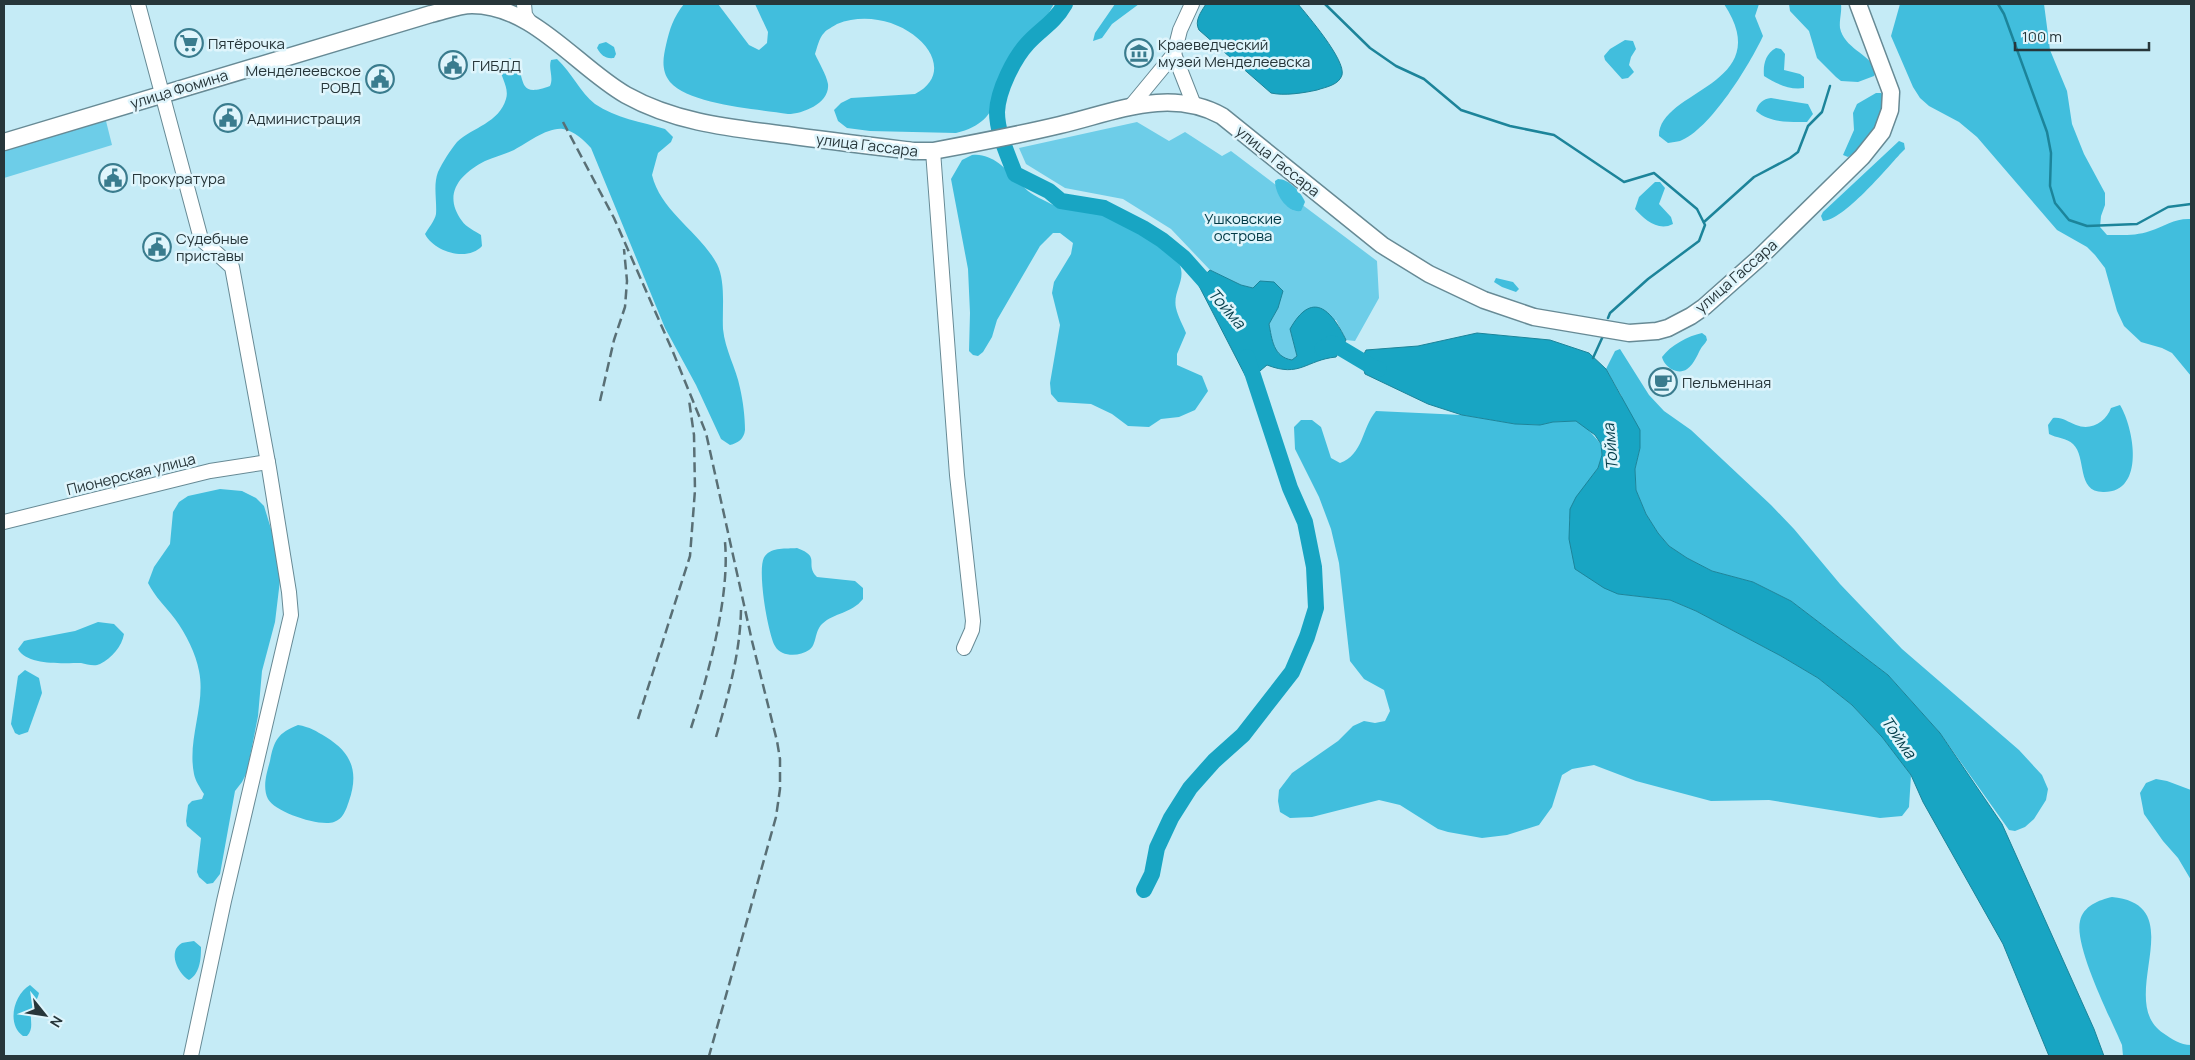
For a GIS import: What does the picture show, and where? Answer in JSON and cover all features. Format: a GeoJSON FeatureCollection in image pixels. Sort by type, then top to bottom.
{"type":"FeatureCollection","features":[{"type":"Feature","properties":{"kind":"main road","name":"улица Фомина"},"geometry":{"type":"LineString","coordinates":[[4,142],[431,14],[471,4]]}},
{"type":"Feature","properties":{"kind":"main road","name":"улица Гассара"},"geometry":{"type":"LineString","coordinates":[[471,4],[505,11],[529,21],[613,87],[640,103],[679,118],[730,128],[914,152],[933,151],[971,144],[1041,129],[1131,106],[1166,102],[1194,105],[1222,116],[1401,258],[1463,291],[1534,317],[1629,332],[1657,331],[1691,316],[1750,266],[1862,157],[1882,132],[1890,110],[1891,92],[1858,4]]}},
{"type":"Feature","properties":{"kind":"street"},"geometry":{"type":"LineString","coordinates":[[138,4],[201,239],[232,266],[268,462],[291,615],[224,901],[191,1056]]}},
{"type":"Feature","properties":{"kind":"street"},"geometry":{"type":"LineString","coordinates":[[524,4],[525,15],[529,21]]}},
{"type":"Feature","properties":{"kind":"street"},"geometry":{"type":"LineString","coordinates":[[1131,106],[1174,54],[1180,30],[1192,4]]}},
{"type":"Feature","properties":{"kind":"street"},"geometry":{"type":"LineString","coordinates":[[1174,54],[1194,105]]}},
{"type":"Feature","properties":{"kind":"street"},"geometry":{"type":"LineString","coordinates":[[933,151],[956,475],[973,620],[970,635],[964,648]]}},
{"type":"Feature","properties":{"kind":"street","name":"Пионерская улица"},"geometry":{"type":"LineString","coordinates":[[4,522],[210,471],[268,462]]}},
{"type":"Feature","properties":{"kind":"green space"},"geometry":{"type":"Polygon","coordinates":[[[105,117],[112,145],[4,178],[4,147],[105,117]]]}},
{"type":"Feature","properties":{"kind":"green space","name":"Ушковские острова"},"geometry":{"type":"Polygon","coordinates":[[[1137,122],[1169,141],[1185,132],[1222,156],[1231,151],[1377,261],[1379,298],[1355,341],[1346,340],[1336,320],[1290,329],[1297,356],[1292,360],[1286,358],[1274,346],[1269,324],[1278,308],[1254,288],[1241,285],[1210,270],[1171,229],[1123,199],[1065,188],[1026,164],[1019,148],[1137,122]]]}},
{"type":"Feature","properties":{"kind":"shaded area"},"geometry":{"type":"Polygon","coordinates":[[[684,4],[718,4],[749,45],[759,50],[767,43],[768,32],[755,4],[1054,4],[1042,24],[1022,41],[1009,60],[992,110],[973,127],[956,133],[870,131],[847,128],[838,121],[834,110],[841,103],[851,98],[915,94],[930,82],[934,68],[930,53],[919,39],[903,28],[883,21],[860,19],[837,24],[824,33],[819,40],[815,54],[827,80],[827,91],[825,97],[820,102],[808,110],[788,114],[743,108],[708,101],[680,90],[667,78],[664,60],[671,28],[684,4]]]}},
{"type":"Feature","properties":{"kind":"shaded area"},"geometry":{"type":"Polygon","coordinates":[[[1115,4],[1139,4],[1112,24],[1102,38],[1093,41],[1095,33],[1115,4]]]}},
{"type":"Feature","properties":{"kind":"shaded area"},"geometry":{"type":"Polygon","coordinates":[[[1724,4],[1759,4],[1755,16],[1763,36],[1739,79],[1704,124],[1680,141],[1668,143],[1659,136],[1664,120],[1677,107],[1712,83],[1727,69],[1737,53],[1737,31],[1724,4]]]}},
{"type":"Feature","properties":{"kind":"shaded area"},"geometry":{"type":"Polygon","coordinates":[[[1789,4],[1841,4],[1840,28],[1842,35],[1851,46],[1872,64],[1876,70],[1874,76],[1858,82],[1841,81],[1836,77],[1817,58],[1809,31],[1790,11],[1789,4]]]}},
{"type":"Feature","properties":{"kind":"shaded area"},"geometry":{"type":"Polygon","coordinates":[[[1900,4],[2044,4],[2050,50],[2067,91],[2072,124],[2084,154],[2105,193],[2105,205],[2100,227],[2107,235],[2124,235],[2145,233],[2175,221],[2191,219],[2191,376],[2172,353],[2141,342],[2124,326],[2117,311],[2105,268],[2095,255],[2087,247],[2057,230],[1977,137],[1959,122],[1929,106],[1920,98],[1913,87],[1891,36],[1900,4]]]}},
{"type":"Feature","properties":{"kind":"shaded area"},"geometry":{"type":"Polygon","coordinates":[[[1625,40],[1633,41],[1636,49],[1629,65],[1634,72],[1628,78],[1622,79],[1605,60],[1604,56],[1610,49],[1625,40]]]}},
{"type":"Feature","properties":{"kind":"shaded area"},"geometry":{"type":"Polygon","coordinates":[[[606,42],[614,47],[616,54],[614,58],[604,56],[597,48],[599,44],[606,42]]]}},
{"type":"Feature","properties":{"kind":"shaded area"},"geometry":{"type":"Polygon","coordinates":[[[1776,48],[1781,49],[1785,54],[1784,70],[1800,74],[1804,77],[1804,88],[1783,86],[1764,76],[1764,68],[1769,53],[1776,48]]]}},
{"type":"Feature","properties":{"kind":"shaded area"},"geometry":{"type":"Polygon","coordinates":[[[510,58],[516,64],[523,83],[531,90],[550,86],[551,60],[557,59],[595,104],[620,116],[665,129],[673,137],[671,142],[658,153],[652,175],[664,200],[710,253],[720,271],[723,287],[724,337],[738,381],[744,414],[745,430],[738,442],[730,445],[721,439],[696,385],[665,328],[591,148],[575,134],[563,129],[551,130],[514,150],[485,161],[461,179],[454,194],[454,202],[456,211],[464,223],[481,235],[482,246],[476,251],[460,254],[443,250],[429,240],[425,234],[436,214],[436,182],[440,168],[457,142],[492,119],[503,107],[507,94],[500,62],[510,58]]]}},
{"type":"Feature","properties":{"kind":"shaded area"},"geometry":{"type":"Polygon","coordinates":[[[1876,93],[1886,96],[1881,120],[1861,148],[1848,157],[1843,155],[1854,130],[1853,113],[1857,104],[1876,93]]]}},
{"type":"Feature","properties":{"kind":"shaded area"},"geometry":{"type":"Polygon","coordinates":[[[1771,98],[1808,104],[1813,114],[1807,122],[1787,122],[1767,118],[1756,111],[1761,102],[1771,98]]]}},
{"type":"Feature","properties":{"kind":"shaded area"},"geometry":{"type":"Polygon","coordinates":[[[1899,141],[1904,143],[1905,149],[1875,181],[1842,212],[1823,221],[1821,216],[1823,212],[1899,141]]]}},
{"type":"Feature","properties":{"kind":"shaded area"},"geometry":{"type":"Polygon","coordinates":[[[972,155],[989,157],[996,161],[1028,191],[1051,204],[1097,213],[1112,218],[1131,227],[1170,251],[1179,264],[1181,271],[1175,301],[1179,318],[1186,333],[1177,354],[1177,365],[1202,376],[1208,391],[1195,410],[1179,417],[1161,419],[1149,427],[1128,426],[1112,414],[1091,404],[1058,402],[1051,394],[1050,383],[1060,325],[1052,293],[1054,282],[1071,254],[1073,243],[1060,233],[1053,233],[1040,246],[997,320],[992,337],[983,352],[978,356],[973,355],[969,351],[968,269],[951,179],[962,160],[972,155]]]}},
{"type":"Feature","properties":{"kind":"shaded area"},"geometry":{"type":"Polygon","coordinates":[[[1278,179],[1286,181],[1301,194],[1305,202],[1301,211],[1291,209],[1283,202],[1277,191],[1275,181],[1278,179]]]}},
{"type":"Feature","properties":{"kind":"shaded area"},"geometry":{"type":"Polygon","coordinates":[[[1655,182],[1660,182],[1665,188],[1659,204],[1671,217],[1673,224],[1667,226],[1657,225],[1643,217],[1635,209],[1639,197],[1655,182]]]}},
{"type":"Feature","properties":{"kind":"shaded area"},"geometry":{"type":"Polygon","coordinates":[[[1496,278],[1513,282],[1519,289],[1516,292],[1502,287],[1494,282],[1496,278]]]}},
{"type":"Feature","properties":{"kind":"shaded area"},"geometry":{"type":"Polygon","coordinates":[[[1702,333],[1706,336],[1707,340],[1690,367],[1686,370],[1677,371],[1665,364],[1662,357],[1670,349],[1691,336],[1702,333]]]}},
{"type":"Feature","properties":{"kind":"shaded area"},"geometry":{"type":"Polygon","coordinates":[[[1620,349],[1649,395],[1664,411],[1691,430],[1771,505],[1794,529],[1840,584],[1902,649],[2019,750],[2042,775],[2048,789],[2046,800],[2034,819],[2025,827],[2015,831],[2009,830],[1940,733],[1888,675],[1791,601],[1753,582],[1712,571],[1669,546],[1646,514],[1636,490],[1635,469],[1640,448],[1621,395],[1606,369],[1615,351],[1620,349]]]}},
{"type":"Feature","properties":{"kind":"shaded area"},"geometry":{"type":"Polygon","coordinates":[[[2120,405],[2125,415],[2132,443],[2131,471],[2126,482],[2117,489],[2103,492],[2089,486],[2085,480],[2080,457],[2073,444],[2065,439],[2049,434],[2048,425],[2053,418],[2056,418],[2082,427],[2092,426],[2102,421],[2111,408],[2120,405]]]}},
{"type":"Feature","properties":{"kind":"shaded area"},"geometry":{"type":"Polygon","coordinates":[[[1376,411],[1462,415],[1515,424],[1539,425],[1576,421],[1584,425],[1601,444],[1602,455],[1598,468],[1589,481],[1569,520],[1572,554],[1618,594],[1670,600],[1696,611],[1818,678],[1852,705],[1882,737],[1911,775],[1909,807],[1902,816],[1880,818],[1769,800],[1711,801],[1636,781],[1594,765],[1572,769],[1562,775],[1552,807],[1539,825],[1507,835],[1482,838],[1448,832],[1438,829],[1400,805],[1379,800],[1312,817],[1290,818],[1280,812],[1279,790],[1292,773],[1338,741],[1353,726],[1364,721],[1375,723],[1385,721],[1390,711],[1384,690],[1364,679],[1350,661],[1339,563],[1331,529],[1319,497],[1295,449],[1294,427],[1301,420],[1312,420],[1321,427],[1331,458],[1340,463],[1354,454],[1376,411]]]}},
{"type":"Feature","properties":{"kind":"shaded area"},"geometry":{"type":"Polygon","coordinates":[[[220,489],[242,491],[256,498],[264,506],[279,555],[281,572],[275,622],[262,671],[258,716],[247,772],[235,791],[220,874],[213,883],[207,884],[199,877],[197,872],[201,838],[187,826],[186,821],[188,805],[192,801],[202,799],[204,794],[195,776],[192,761],[201,684],[198,664],[183,631],[148,583],[154,567],[170,544],[173,512],[179,502],[188,496],[220,489]]]}},
{"type":"Feature","properties":{"kind":"shaded area"},"geometry":{"type":"Polygon","coordinates":[[[797,548],[809,554],[813,572],[817,577],[855,581],[863,588],[863,599],[853,608],[832,617],[822,624],[819,627],[812,648],[800,654],[790,655],[778,650],[772,639],[766,615],[762,573],[763,562],[768,553],[780,549],[797,548]]]}},
{"type":"Feature","properties":{"kind":"shaded area"},"geometry":{"type":"Polygon","coordinates":[[[98,622],[114,624],[124,634],[116,651],[98,665],[37,661],[29,658],[18,649],[24,641],[75,631],[98,622]]]}},
{"type":"Feature","properties":{"kind":"shaded area"},"geometry":{"type":"Polygon","coordinates":[[[25,670],[39,678],[42,693],[28,732],[19,735],[15,733],[11,724],[18,676],[25,670]]]}},
{"type":"Feature","properties":{"kind":"shaded area"},"geometry":{"type":"Polygon","coordinates":[[[298,725],[313,730],[335,743],[351,764],[353,772],[352,791],[345,811],[337,821],[327,823],[298,817],[279,809],[268,799],[265,785],[266,775],[275,742],[281,734],[298,725]]]}},
{"type":"Feature","properties":{"kind":"shaded area"},"geometry":{"type":"Polygon","coordinates":[[[2156,779],[2191,790],[2191,880],[2178,858],[2144,814],[2140,793],[2146,783],[2156,779]]]}},
{"type":"Feature","properties":{"kind":"shaded area"},"geometry":{"type":"Polygon","coordinates":[[[2112,897],[2136,904],[2148,917],[2151,935],[2146,999],[2150,1018],[2166,1035],[2180,1043],[2191,1045],[2191,1056],[2123,1056],[2122,1045],[2102,1001],[2082,948],[2080,933],[2080,921],[2084,911],[2097,902],[2112,897]]]}},
{"type":"Feature","properties":{"kind":"shaded area"},"geometry":{"type":"Polygon","coordinates":[[[194,941],[201,947],[200,961],[196,974],[189,980],[178,968],[175,951],[182,943],[194,941]]]}},
{"type":"Feature","properties":{"kind":"shaded area"},"geometry":{"type":"Polygon","coordinates":[[[30,985],[39,993],[31,1012],[30,1030],[27,1036],[23,1036],[15,1024],[14,1009],[24,989],[30,985]]]}},
{"type":"Feature","properties":{"kind":"water"},"geometry":{"type":"Polygon","coordinates":[[[1206,4],[1298,4],[1332,49],[1342,68],[1342,75],[1332,85],[1317,90],[1288,94],[1271,93],[1199,30],[1197,23],[1200,13],[1206,4]]]}},
{"type":"Feature","properties":{"kind":"water"},"geometry":{"type":"Polygon","coordinates":[[[1210,270],[1241,285],[1253,288],[1260,281],[1274,282],[1283,291],[1278,308],[1269,324],[1274,346],[1286,358],[1292,360],[1297,356],[1290,329],[1298,317],[1313,307],[1321,308],[1334,320],[1346,340],[1336,357],[1287,370],[1267,365],[1254,376],[1246,377],[1197,282],[1210,270]]]}},
{"type":"Feature","properties":{"kind":"water"},"geometry":{"type":"Polygon","coordinates":[[[1477,333],[1550,340],[1589,353],[1606,369],[1640,430],[1640,448],[1635,469],[1636,490],[1646,514],[1669,546],[1712,571],[1753,582],[1791,601],[1888,675],[1940,733],[2002,824],[2094,1029],[2104,1056],[2049,1056],[2003,944],[1923,802],[1911,775],[1882,737],[1852,705],[1818,678],[1696,611],[1670,600],[1618,594],[1604,588],[1575,569],[1569,539],[1570,509],[1576,497],[1598,468],[1602,455],[1601,444],[1595,435],[1576,421],[1553,422],[1540,425],[1515,424],[1462,415],[1428,404],[1365,374],[1361,360],[1366,350],[1418,346],[1477,333]]]}},
{"type":"Feature","properties":{"kind":"waterway","name":"Тойма"},"geometry":{"type":"LineString","coordinates":[[1065,4],[1052,21],[1023,49],[1012,66],[1000,94],[997,120],[1003,144],[1015,174],[1049,191],[1061,201],[1104,208],[1143,228],[1162,240],[1184,258],[1216,294]]}},
{"type":"Feature","properties":{"kind":"waterway"},"geometry":{"type":"LineString","coordinates":[[1325,4],[1370,48],[1396,66],[1424,79],[1461,110],[1510,126],[1554,135],[1624,182],[1654,173],[1697,209],[1705,225],[1699,241],[1648,279],[1610,313],[1608,318]]}},
{"type":"Feature","properties":{"kind":"waterway"},"geometry":{"type":"LineString","coordinates":[[1998,4],[2004,14],[2047,132],[2051,153],[2050,186],[2055,203],[2069,220],[2087,226],[2137,224],[2168,207],[2191,204]]}},
{"type":"Feature","properties":{"kind":"waterway"},"geometry":{"type":"LineString","coordinates":[[1704,222],[1754,177],[1798,152],[1808,126],[1822,112],[1830,86]]}},
{"type":"Feature","properties":{"kind":"waterway"},"geometry":{"type":"LineString","coordinates":[[1593,358],[1603,336]]}},
{"type":"Feature","properties":{"kind":"waterway","name":"Тойма"},"geometry":{"type":"LineString","coordinates":[[1322,349],[1332,343],[1374,368],[1379,369]]}},
{"type":"Feature","properties":{"kind":"waterway"},"geometry":{"type":"LineString","coordinates":[[1144,890],[1152,874],[1157,848],[1171,818],[1190,788],[1214,761],[1243,735],[1292,672],[1307,637],[1316,608],[1314,567],[1305,522],[1290,488],[1247,357]]}},
{"type":"Feature","properties":{"kind":"railway"},"geometry":{"type":"LineString","coordinates":[[563,122],[614,218],[673,352],[706,433],[780,759],[780,789],[776,817],[709,1056]]}},
{"type":"Feature","properties":{"kind":"railway"},"geometry":{"type":"LineString","coordinates":[[600,401],[614,340],[625,307],[627,281],[624,249]]}},
{"type":"Feature","properties":{"kind":"railway"},"geometry":{"type":"LineString","coordinates":[[638,719],[690,556],[695,490],[694,435],[689,400]]}},
{"type":"Feature","properties":{"kind":"railway"},"geometry":{"type":"LineString","coordinates":[[691,728],[711,661],[721,611],[726,564],[725,542]]}},
{"type":"Feature","properties":{"kind":"railway"},"geometry":{"type":"LineString","coordinates":[[716,737],[736,659],[741,610]]}},
{"type":"Feature","properties":{"kind":"place","name":"Пятёрочка"},"geometry":{"type":"Point","coordinates":[189,43]}},
{"type":"Feature","properties":{"kind":"place","name":"Краеведческий музей Менделеевска"},"geometry":{"type":"Point","coordinates":[1139,53]}},
{"type":"Feature","properties":{"kind":"place","name":"ГИБДД"},"geometry":{"type":"Point","coordinates":[453,65]}},
{"type":"Feature","properties":{"kind":"place","name":"Менделеевское РОВД"},"geometry":{"type":"Point","coordinates":[380,79]}},
{"type":"Feature","properties":{"kind":"place","name":"Администрация"},"geometry":{"type":"Point","coordinates":[228,118]}},
{"type":"Feature","properties":{"kind":"place","name":"Прокуратура"},"geometry":{"type":"Point","coordinates":[113,178]}},
{"type":"Feature","properties":{"kind":"place","name":"Судебные приставы"},"geometry":{"type":"Point","coordinates":[157,247]}},
{"type":"Feature","properties":{"kind":"place","name":"Пельменная"},"geometry":{"type":"Point","coordinates":[1663,382]}}]}
